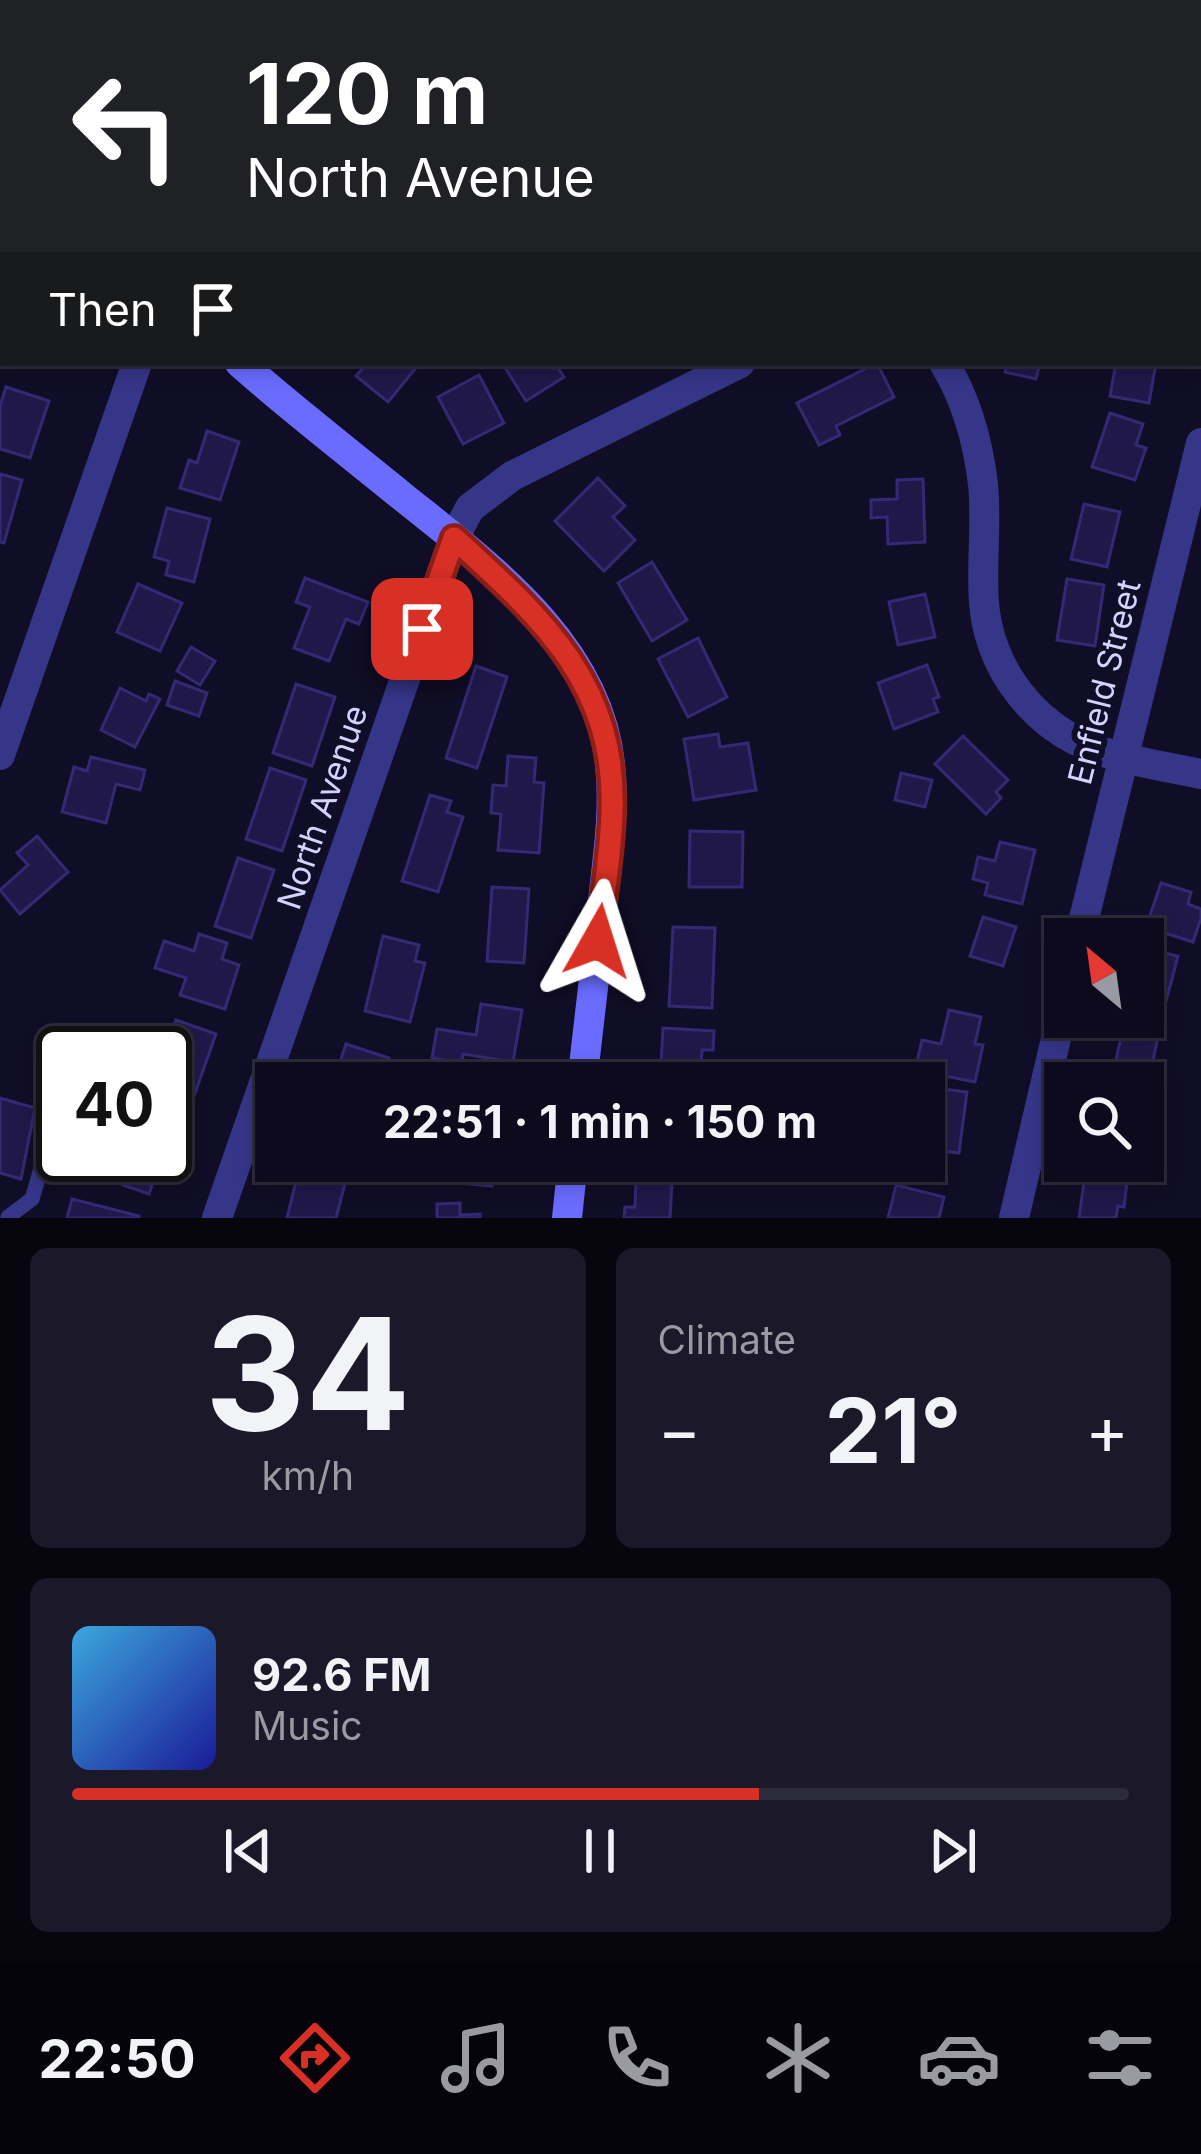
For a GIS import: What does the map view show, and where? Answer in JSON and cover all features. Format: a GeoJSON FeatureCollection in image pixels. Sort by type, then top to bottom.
{"type":"FeatureCollection","features":[{"type":"Feature","properties":{"kind":"street"},"geometry":{"type":"LineString","coordinates":[[0,755],[136,366]]}},
{"type":"Feature","properties":{"kind":"street"},"geometry":{"type":"LineString","coordinates":[[244,366],[454,538],[525,603],[562,645],[587,684],[610,758],[612,814],[584,1062]]}},
{"type":"Feature","properties":{"kind":"street","name":"North Avenue"},"geometry":{"type":"LineString","coordinates":[[217,1218],[454,538],[470,508],[512,476],[734,366]]}},
{"type":"Feature","properties":{"kind":"street"},"geometry":{"type":"LineString","coordinates":[[945,366],[975,435],[983,485],[984,606],[994,648],[1010,683],[1042,720],[1080,743],[1201,774]]}},
{"type":"Feature","properties":{"kind":"street","name":"Enfield Street"},"geometry":{"type":"LineString","coordinates":[[1084,918],[1201,443]]}},
{"type":"Feature","properties":{"kind":"street"},"geometry":{"type":"LineString","coordinates":[[1014,1218],[1056,1038]]}},
{"type":"Feature","properties":{"kind":"street"},"geometry":{"type":"LineString","coordinates":[[567,1218],[571,1182]]}},
{"type":"Feature","properties":{"kind":"lane"},"geometry":{"type":"LineString","coordinates":[[5,1216],[32,1198],[37,1182]]}},
{"type":"Feature","properties":{"kind":"building"},"geometry":{"type":"Polygon","coordinates":[[[364,366],[418,366],[388,402],[356,376],[364,366]]]}},
{"type":"Feature","properties":{"kind":"building"},"geometry":{"type":"Polygon","coordinates":[[[504,366],[557,366],[564,377],[526,401],[504,366]]]}},
{"type":"Feature","properties":{"kind":"building"},"geometry":{"type":"Polygon","coordinates":[[[871,366],[878,366],[894,397],[836,426],[840,435],[819,445],[797,403],[871,366]]]}},
{"type":"Feature","properties":{"kind":"building"},"geometry":{"type":"Polygon","coordinates":[[[1006,366],[1039,366],[1036,379],[1005,372],[1006,366]]]}},
{"type":"Feature","properties":{"kind":"building"},"geometry":{"type":"Polygon","coordinates":[[[1115,366],[1155,366],[1149,403],[1110,396],[1115,366]]]}},
{"type":"Feature","properties":{"kind":"building"},"geometry":{"type":"Polygon","coordinates":[[[479,375],[504,423],[463,444],[438,397],[479,375]]]}},
{"type":"Feature","properties":{"kind":"building"},"geometry":{"type":"Polygon","coordinates":[[[6,387],[49,401],[30,458],[0,449],[0,406],[6,387]]]}},
{"type":"Feature","properties":{"kind":"building"},"geometry":{"type":"Polygon","coordinates":[[[1110,413],[1143,424],[1136,445],[1146,448],[1135,480],[1092,467],[1110,413]]]}},
{"type":"Feature","properties":{"kind":"building"},"geometry":{"type":"Polygon","coordinates":[[[207,431],[239,442],[220,500],[180,488],[189,460],[197,463],[207,431]]]}},
{"type":"Feature","properties":{"kind":"building"},"geometry":{"type":"Polygon","coordinates":[[[0,474],[22,480],[4,543],[0,542],[0,474]]]}},
{"type":"Feature","properties":{"kind":"building"},"geometry":{"type":"Polygon","coordinates":[[[598,478],[625,506],[613,517],[635,540],[604,571],[555,521],[598,478]]]}},
{"type":"Feature","properties":{"kind":"building"},"geometry":{"type":"Polygon","coordinates":[[[923,479],[925,542],[888,544],[887,517],[871,518],[871,500],[897,499],[897,480],[923,479]]]}},
{"type":"Feature","properties":{"kind":"building"},"geometry":{"type":"Polygon","coordinates":[[[1084,504],[1120,512],[1107,567],[1071,559],[1084,504]]]}},
{"type":"Feature","properties":{"kind":"building"},"geometry":{"type":"Polygon","coordinates":[[[167,508],[210,519],[194,582],[166,575],[169,561],[154,557],[167,508]]]}},
{"type":"Feature","properties":{"kind":"building"},"geometry":{"type":"Polygon","coordinates":[[[652,562],[687,620],[652,641],[618,583],[652,562]]]}},
{"type":"Feature","properties":{"kind":"building"},"geometry":{"type":"Polygon","coordinates":[[[305,578],[368,602],[359,624],[346,619],[329,661],[294,648],[310,607],[296,602],[305,578]]]}},
{"type":"Feature","properties":{"kind":"building"},"geometry":{"type":"Polygon","coordinates":[[[1067,579],[1104,585],[1095,646],[1057,640],[1067,579]]]}},
{"type":"Feature","properties":{"kind":"building"},"geometry":{"type":"Polygon","coordinates":[[[138,584],[182,603],[160,651],[117,632],[138,584]]]}},
{"type":"Feature","properties":{"kind":"building"},"geometry":{"type":"Polygon","coordinates":[[[925,594],[935,637],[898,645],[889,602],[925,594]]]}},
{"type":"Feature","properties":{"kind":"building"},"geometry":{"type":"Polygon","coordinates":[[[698,638],[727,697],[688,717],[658,659],[698,638]]]}},
{"type":"Feature","properties":{"kind":"building"},"geometry":{"type":"Polygon","coordinates":[[[191,647],[215,661],[200,685],[177,671],[191,647]]]}},
{"type":"Feature","properties":{"kind":"building"},"geometry":{"type":"Polygon","coordinates":[[[927,665],[939,697],[933,699],[938,712],[894,729],[878,683],[927,665]]]}},
{"type":"Feature","properties":{"kind":"building"},"geometry":{"type":"Polygon","coordinates":[[[476,666],[507,677],[477,768],[446,758],[476,666]]]}},
{"type":"Feature","properties":{"kind":"building"},"geometry":{"type":"Polygon","coordinates":[[[175,681],[207,693],[199,716],[167,705],[175,681]]]}},
{"type":"Feature","properties":{"kind":"building"},"geometry":{"type":"Polygon","coordinates":[[[296,684],[335,697],[312,766],[273,753],[296,684]]]}},
{"type":"Feature","properties":{"kind":"building"},"geometry":{"type":"Polygon","coordinates":[[[120,688],[146,701],[149,694],[160,699],[135,747],[101,730],[120,688]]]}},
{"type":"Feature","properties":{"kind":"building"},"geometry":{"type":"Polygon","coordinates":[[[718,734],[720,747],[748,743],[756,790],[694,800],[684,739],[718,734]]]}},
{"type":"Feature","properties":{"kind":"building"},"geometry":{"type":"Polygon","coordinates":[[[963,736],[1008,780],[996,792],[1001,798],[986,814],[935,764],[963,736]]]}},
{"type":"Feature","properties":{"kind":"building"},"geometry":{"type":"Polygon","coordinates":[[[508,756],[536,758],[534,782],[544,783],[539,853],[498,850],[501,814],[491,813],[493,785],[506,786],[508,756]]]}},
{"type":"Feature","properties":{"kind":"building"},"geometry":{"type":"Polygon","coordinates":[[[91,757],[145,770],[140,790],[116,784],[106,823],[62,812],[74,767],[87,771],[91,757]]]}},
{"type":"Feature","properties":{"kind":"building"},"geometry":{"type":"Polygon","coordinates":[[[270,768],[306,780],[282,851],[246,839],[270,768]]]}},
{"type":"Feature","properties":{"kind":"building"},"geometry":{"type":"Polygon","coordinates":[[[901,773],[932,780],[925,807],[895,800],[901,773]]]}},
{"type":"Feature","properties":{"kind":"building"},"geometry":{"type":"Polygon","coordinates":[[[430,795],[451,801],[447,812],[463,817],[438,892],[402,881],[430,795]]]}},
{"type":"Feature","properties":{"kind":"building"},"geometry":{"type":"Polygon","coordinates":[[[690,831],[743,832],[742,887],[689,887],[690,831]]]}},
{"type":"Feature","properties":{"kind":"building"},"geometry":{"type":"Polygon","coordinates":[[[37,836],[68,872],[20,914],[0,890],[28,865],[17,853],[37,836]]]}},
{"type":"Feature","properties":{"kind":"building"},"geometry":{"type":"Polygon","coordinates":[[[1000,842],[1035,850],[1022,904],[985,895],[988,883],[973,879],[978,857],[995,861],[1000,842]]]}},
{"type":"Feature","properties":{"kind":"building"},"geometry":{"type":"Polygon","coordinates":[[[238,858],[274,870],[251,938],[215,926],[238,858]]]}},
{"type":"Feature","properties":{"kind":"building"},"geometry":{"type":"Polygon","coordinates":[[[1161,883],[1191,892],[1188,904],[1201,909],[1193,942],[1164,933],[1164,918],[1149,918],[1161,883]]]}},
{"type":"Feature","properties":{"kind":"building"},"geometry":{"type":"Polygon","coordinates":[[[492,887],[529,889],[524,963],[487,961],[492,887]]]}},
{"type":"Feature","properties":{"kind":"building"},"geometry":{"type":"Polygon","coordinates":[[[983,917],[1016,927],[1003,966],[970,956],[983,917]]]}},
{"type":"Feature","properties":{"kind":"building"},"geometry":{"type":"Polygon","coordinates":[[[673,927],[715,928],[712,1008],[669,1006],[673,927]]]}},
{"type":"Feature","properties":{"kind":"building"},"geometry":{"type":"Polygon","coordinates":[[[199,934],[227,943],[222,959],[239,965],[225,1009],[180,995],[186,978],[155,968],[164,941],[194,951],[199,934]]]}},
{"type":"Feature","properties":{"kind":"building"},"geometry":{"type":"Polygon","coordinates":[[[383,936],[419,945],[415,961],[425,963],[410,1022],[365,1011],[383,936]]]}},
{"type":"Feature","properties":{"kind":"building"},"geometry":{"type":"Polygon","coordinates":[[[1164,953],[1178,956],[1164,1009],[1164,953]]]}},
{"type":"Feature","properties":{"kind":"building"},"geometry":{"type":"Polygon","coordinates":[[[481,1004],[522,1010],[513,1062],[463,1054],[462,1062],[432,1058],[437,1029],[476,1035],[481,1004]]]}},
{"type":"Feature","properties":{"kind":"building"},"geometry":{"type":"Polygon","coordinates":[[[949,1010],[981,1017],[975,1044],[983,1045],[975,1082],[945,1076],[945,1062],[917,1062],[922,1040],[941,1044],[949,1010]]]}},
{"type":"Feature","properties":{"kind":"building"},"geometry":{"type":"Polygon","coordinates":[[[176,1020],[216,1034],[192,1102],[192,1026],[174,1026],[176,1020]]]}},
{"type":"Feature","properties":{"kind":"building"},"geometry":{"type":"Polygon","coordinates":[[[663,1028],[714,1031],[713,1050],[702,1050],[701,1062],[661,1062],[663,1028]]]}},
{"type":"Feature","properties":{"kind":"building"},"geometry":{"type":"Polygon","coordinates":[[[1121,1038],[1158,1038],[1153,1062],[1115,1062],[1121,1038]]]}},
{"type":"Feature","properties":{"kind":"building"},"geometry":{"type":"Polygon","coordinates":[[[346,1044],[389,1058],[388,1062],[340,1062],[346,1044]]]}},
{"type":"Feature","properties":{"kind":"building"},"geometry":{"type":"Polygon","coordinates":[[[945,1089],[967,1092],[959,1153],[945,1151],[945,1089]]]}},
{"type":"Feature","properties":{"kind":"building"},"geometry":{"type":"Polygon","coordinates":[[[0,1098],[35,1108],[21,1179],[0,1173],[0,1098]]]}},
{"type":"Feature","properties":{"kind":"building"},"geometry":{"type":"Polygon","coordinates":[[[124,1182],[153,1182],[149,1194],[124,1182]]]}},
{"type":"Feature","properties":{"kind":"building"},"geometry":{"type":"Polygon","coordinates":[[[296,1182],[345,1182],[336,1218],[287,1218],[296,1182]]]}},
{"type":"Feature","properties":{"kind":"building"},"geometry":{"type":"Polygon","coordinates":[[[636,1182],[672,1183],[670,1218],[624,1218],[625,1207],[635,1207],[636,1182]]]}},
{"type":"Feature","properties":{"kind":"building"},"geometry":{"type":"Polygon","coordinates":[[[1084,1182],[1127,1182],[1124,1207],[1118,1206],[1116,1218],[1079,1218],[1084,1182]]]}},
{"type":"Feature","properties":{"kind":"building"},"geometry":{"type":"Polygon","coordinates":[[[896,1185],[944,1197],[939,1218],[888,1218],[896,1185]]]}},
{"type":"Feature","properties":{"kind":"building"},"geometry":{"type":"Polygon","coordinates":[[[72,1199],[139,1216],[139,1218],[67,1218],[72,1199]]]}},
{"type":"Feature","properties":{"kind":"building"},"geometry":{"type":"Polygon","coordinates":[[[460,1203],[460,1215],[480,1214],[480,1218],[437,1218],[437,1204],[460,1203]]]}},
{"type":"Feature","properties":{"kind":"route"},"geometry":{"type":"LineString","coordinates":[[422,629],[454,538],[543,622],[587,684],[604,730],[612,783],[598,941]]}}]}
